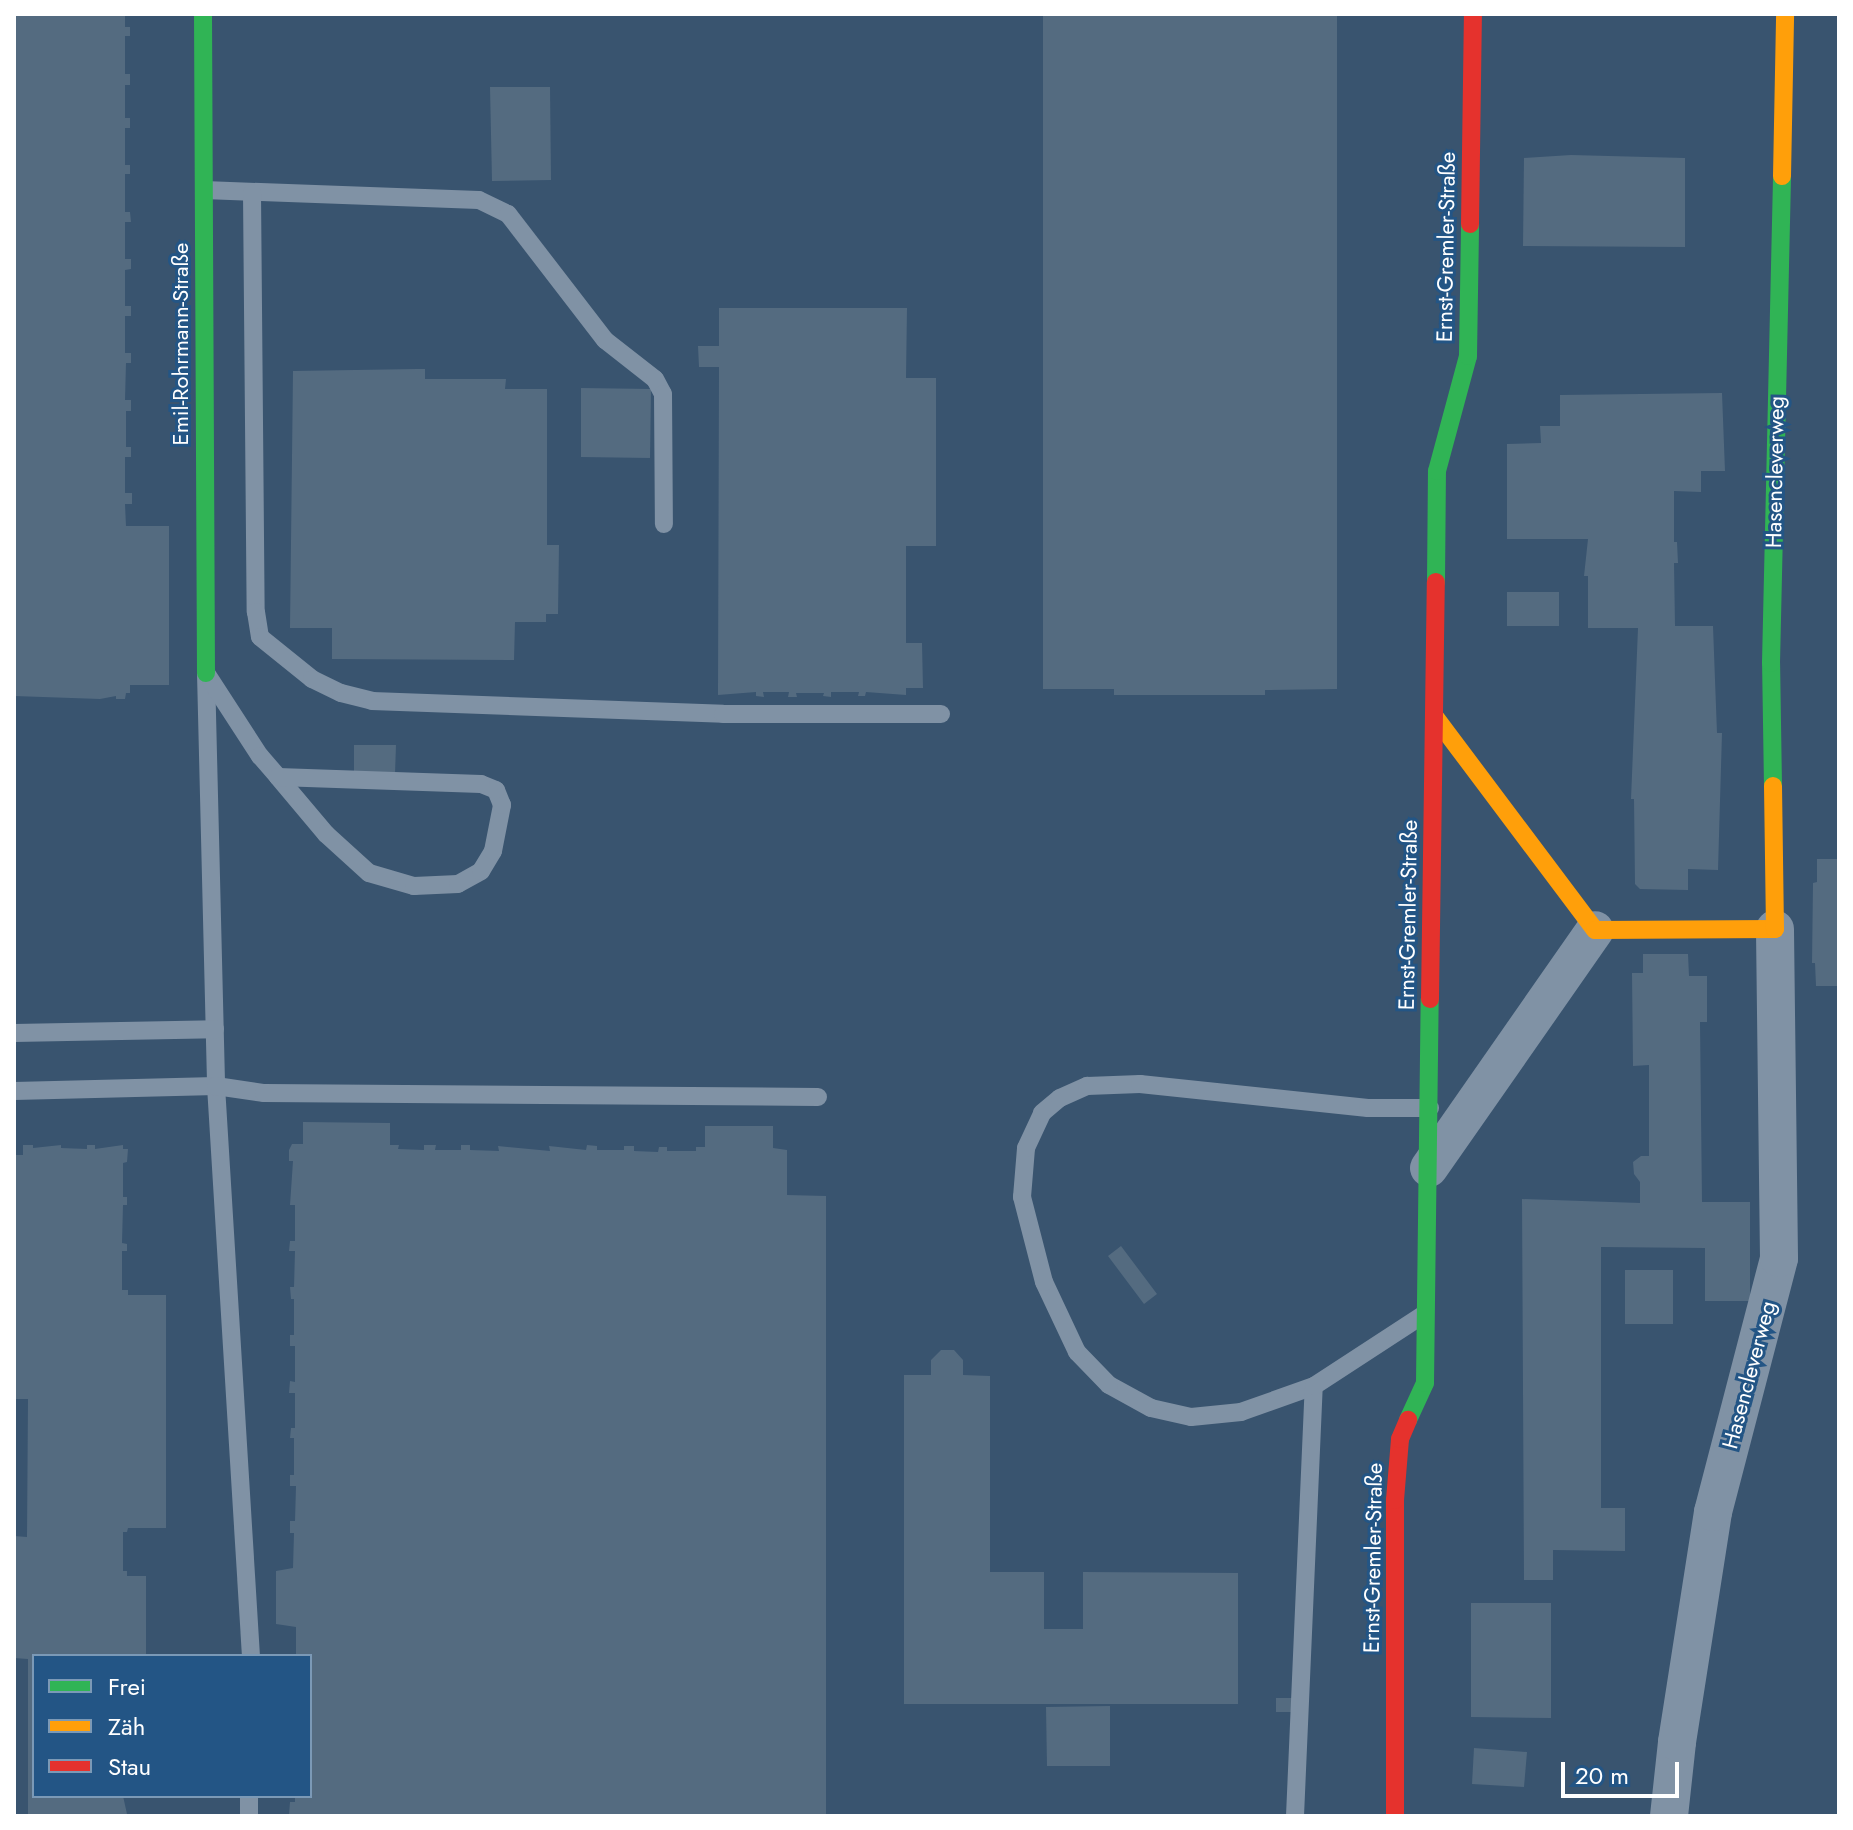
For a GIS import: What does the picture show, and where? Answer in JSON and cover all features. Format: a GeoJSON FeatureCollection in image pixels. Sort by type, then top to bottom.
{"type":"FeatureCollection","features":[{"type":"Feature","properties":{"kind":"street","name":"Emil-Rohrmann-Straße"},"geometry":{"type":"LineString","coordinates":[[203,14],[206,673]]}},
{"type":"Feature","properties":{"kind":"street","name":"Ernst-Gremler-Straße"},"geometry":{"type":"LineString","coordinates":[[1395,1816],[1395,1500],[1400,1439],[1425,1383],[1423,1315],[1430,1108],[1437,471],[1468,356],[1473,14]]}},
{"type":"Feature","properties":{"kind":"street","name":"Hasencleverweg"},"geometry":{"type":"LineString","coordinates":[[1669,1816],[1677,1742],[1713,1512],[1779,1258],[1771,663],[1785,14]]}},
{"type":"Feature","properties":{"kind":"street"},"geometry":{"type":"LineString","coordinates":[[1435,717],[1595,930]]}},
{"type":"Feature","properties":{"kind":"street"},"geometry":{"type":"LineString","coordinates":[[1595,930],[1775,929]]}},
{"type":"Feature","properties":{"kind":"street"},"geometry":{"type":"LineString","coordinates":[[1429,1168],[1595,930]]}},
{"type":"Feature","properties":{"kind":"lane"},"geometry":{"type":"LineString","coordinates":[[204,190],[479,200],[508,214],[605,340],[655,379],[663,394],[664,524]]}},
{"type":"Feature","properties":{"kind":"lane"},"geometry":{"type":"LineString","coordinates":[[252,193],[256,612],[260,637],[312,679],[341,693],[372,701],[723,714],[941,714]]}},
{"type":"Feature","properties":{"kind":"lane"},"geometry":{"type":"LineString","coordinates":[[206,673],[278,777],[326,834],[369,873],[414,886],[458,884],[481,871],[493,851],[502,805],[496,790],[481,784],[278,777]]}},
{"type":"Feature","properties":{"kind":"lane"},"geometry":{"type":"LineString","coordinates":[[206,673],[216,1086],[251,1654]]}},
{"type":"Feature","properties":{"kind":"lane"},"geometry":{"type":"LineString","coordinates":[[14,1033],[215,1029]]}},
{"type":"Feature","properties":{"kind":"lane"},"geometry":{"type":"LineString","coordinates":[[1423,1315],[1314,1386],[1241,1412],[1191,1417],[1151,1408],[1109,1385],[1077,1352],[1044,1282],[1022,1197],[1026,1148],[1042,1113],[1060,1098],[1087,1086],[1140,1084],[1368,1108],[1430,1108]]}},
{"type":"Feature","properties":{"kind":"lane"},"geometry":{"type":"LineString","coordinates":[[14,1091],[216,1086],[264,1093],[818,1097]]}},
{"type":"Feature","properties":{"kind":"lane"},"geometry":{"type":"LineString","coordinates":[[1295,1816],[1314,1386]]}},
{"type":"Feature","properties":{"kind":"building"},"geometry":{"type":"Polygon","coordinates":[[[14,14],[125,14],[125,27],[130,27],[130,36],[125,36],[125,74],[130,74],[130,85],[125,85],[125,118],[130,118],[130,128],[125,128],[125,165],[130,165],[130,174],[125,174],[125,212],[130,212],[131,222],[125,222],[125,259],[131,259],[131,269],[125,270],[125,306],[131,306],[131,316],[125,316],[125,353],[131,353],[131,363],[126,363],[125,400],[131,400],[131,411],[126,411],[126,447],[131,447],[131,457],[125,457],[125,493],[132,493],[132,504],[125,504],[126,526],[169,526],[169,685],[130,685],[130,693],[126,693],[125,699],[116,699],[116,696],[100,699],[14,696],[14,14]]]}},
{"type":"Feature","properties":{"kind":"building"},"geometry":{"type":"Polygon","coordinates":[[[1043,14],[1337,14],[1337,689],[1265,690],[1265,695],[1114,695],[1114,689],[1043,689],[1043,14]]]}},
{"type":"Feature","properties":{"kind":"building"},"geometry":{"type":"Polygon","coordinates":[[[490,87],[550,87],[551,180],[492,181],[490,87]]]}},
{"type":"Feature","properties":{"kind":"building"},"geometry":{"type":"Polygon","coordinates":[[[1571,155],[1685,158],[1685,247],[1523,246],[1524,158],[1571,155]]]}},
{"type":"Feature","properties":{"kind":"building"},"geometry":{"type":"Polygon","coordinates":[[[719,308],[907,308],[906,378],[936,378],[936,546],[906,546],[906,643],[922,643],[923,688],[906,688],[906,695],[866,692],[865,696],[858,696],[859,692],[831,692],[831,697],[823,696],[824,693],[796,693],[797,697],[788,697],[789,692],[763,692],[764,697],[756,696],[756,692],[718,695],[719,367],[699,367],[698,346],[719,346],[719,308]]]}},
{"type":"Feature","properties":{"kind":"building"},"geometry":{"type":"Polygon","coordinates":[[[425,369],[425,379],[506,379],[505,389],[547,389],[547,545],[559,545],[558,614],[546,614],[546,622],[515,622],[514,660],[332,659],[332,628],[290,628],[293,371],[425,369]]]}},
{"type":"Feature","properties":{"kind":"building"},"geometry":{"type":"Polygon","coordinates":[[[581,388],[651,389],[650,458],[581,457],[581,388]]]}},
{"type":"Feature","properties":{"kind":"building"},"geometry":{"type":"Polygon","coordinates":[[[1722,393],[1725,471],[1701,471],[1701,492],[1674,491],[1674,542],[1677,542],[1678,563],[1674,563],[1675,626],[1713,626],[1717,733],[1722,733],[1718,870],[1688,869],[1688,890],[1640,889],[1635,884],[1634,799],[1631,799],[1638,628],[1588,628],[1588,576],[1584,576],[1588,539],[1507,539],[1507,444],[1541,443],[1540,426],[1560,426],[1560,395],[1722,393]]]}},
{"type":"Feature","properties":{"kind":"building"},"geometry":{"type":"Polygon","coordinates":[[[1507,592],[1559,592],[1559,626],[1507,626],[1507,592]]]}},
{"type":"Feature","properties":{"kind":"building"},"geometry":{"type":"Polygon","coordinates":[[[354,745],[396,745],[395,774],[354,774],[354,745]]]}},
{"type":"Feature","properties":{"kind":"building"},"geometry":{"type":"Polygon","coordinates":[[[1817,859],[1839,859],[1839,986],[1816,986],[1815,963],[1812,963],[1813,883],[1817,882],[1817,859]]]}},
{"type":"Feature","properties":{"kind":"building"},"geometry":{"type":"Polygon","coordinates":[[[1643,954],[1688,954],[1689,976],[1707,976],[1707,1022],[1700,1022],[1702,1202],[1750,1202],[1750,1301],[1705,1301],[1705,1248],[1601,1247],[1601,1508],[1625,1508],[1625,1551],[1553,1550],[1553,1580],[1524,1580],[1522,1199],[1640,1203],[1640,1182],[1634,1174],[1633,1162],[1641,1156],[1649,1156],[1649,1065],[1633,1066],[1632,973],[1643,973],[1643,954]]]}},
{"type":"Feature","properties":{"kind":"building"},"geometry":{"type":"Polygon","coordinates":[[[303,1122],[390,1123],[390,1145],[399,1145],[398,1149],[424,1150],[424,1145],[436,1145],[435,1150],[461,1150],[461,1145],[470,1145],[470,1150],[499,1151],[498,1146],[550,1151],[549,1146],[586,1150],[587,1145],[597,1146],[597,1150],[624,1150],[624,1146],[634,1146],[634,1151],[658,1152],[659,1147],[667,1147],[667,1151],[696,1151],[696,1147],[705,1147],[705,1126],[773,1126],[773,1148],[787,1150],[787,1195],[826,1196],[826,1816],[289,1815],[290,1802],[295,1802],[295,1798],[312,1798],[312,1654],[296,1654],[296,1627],[276,1624],[276,1571],[293,1568],[294,1533],[290,1533],[290,1521],[295,1521],[296,1486],[290,1486],[290,1475],[294,1475],[294,1438],[290,1438],[291,1428],[295,1428],[295,1393],[289,1393],[290,1381],[295,1382],[295,1346],[290,1346],[290,1335],[294,1335],[294,1299],[291,1299],[290,1287],[294,1287],[295,1251],[289,1251],[290,1241],[295,1241],[295,1205],[290,1205],[293,1161],[289,1161],[289,1150],[292,1144],[303,1144],[303,1122]]]}},
{"type":"Feature","properties":{"kind":"building"},"geometry":{"type":"Polygon","coordinates":[[[23,1145],[87,1149],[87,1145],[95,1145],[95,1149],[123,1145],[123,1149],[128,1149],[127,1162],[123,1163],[123,1197],[127,1197],[127,1205],[123,1205],[122,1243],[127,1244],[127,1251],[122,1251],[122,1290],[128,1290],[128,1295],[166,1295],[166,1528],[128,1528],[127,1532],[123,1532],[123,1571],[127,1571],[127,1576],[146,1576],[146,1654],[32,1654],[32,1798],[123,1798],[127,1814],[123,1816],[28,1816],[28,1659],[14,1658],[14,1536],[27,1537],[28,1399],[14,1399],[14,1155],[23,1155],[23,1145]]]}},
{"type":"Feature","properties":{"kind":"building"},"geometry":{"type":"Polygon","coordinates":[[[1121,1246],[1157,1294],[1144,1304],[1108,1256],[1121,1246]]]}},
{"type":"Feature","properties":{"kind":"building"},"geometry":{"type":"Polygon","coordinates":[[[1625,1270],[1673,1270],[1673,1324],[1625,1324],[1625,1270]]]}},
{"type":"Feature","properties":{"kind":"building"},"geometry":{"type":"Polygon","coordinates":[[[941,1350],[954,1350],[963,1360],[963,1375],[990,1376],[990,1572],[1044,1572],[1044,1629],[1083,1629],[1083,1572],[1238,1573],[1238,1704],[904,1704],[904,1375],[931,1375],[931,1360],[941,1350]]]}},
{"type":"Feature","properties":{"kind":"building"},"geometry":{"type":"Polygon","coordinates":[[[1471,1603],[1551,1603],[1551,1718],[1471,1717],[1471,1603]]]}},
{"type":"Feature","properties":{"kind":"building"},"geometry":{"type":"Polygon","coordinates":[[[1276,1698],[1296,1698],[1296,1712],[1276,1712],[1276,1698]]]}},
{"type":"Feature","properties":{"kind":"building"},"geometry":{"type":"Polygon","coordinates":[[[1110,1706],[1110,1766],[1047,1766],[1046,1707],[1110,1706]]]}},
{"type":"Feature","properties":{"kind":"building"},"geometry":{"type":"Polygon","coordinates":[[[1474,1748],[1527,1752],[1524,1787],[1472,1784],[1474,1748]]]}},
{"type":"Feature","properties":{"kind":"traffic: fast"},"geometry":{"type":"LineString","coordinates":[[203,14],[206,673]]}},
{"type":"Feature","properties":{"kind":"traffic: fast"},"geometry":{"type":"LineString","coordinates":[[1773,786],[1771,663],[1782,176]]}},
{"type":"Feature","properties":{"kind":"traffic: fast"},"geometry":{"type":"LineString","coordinates":[[1436,582],[1437,471],[1468,356],[1470,224]]}},
{"type":"Feature","properties":{"kind":"traffic: fast"},"geometry":{"type":"LineString","coordinates":[[1408,1420],[1425,1383],[1430,999]]}},
{"type":"Feature","properties":{"kind":"traffic: slow"},"geometry":{"type":"LineString","coordinates":[[1782,176],[1785,14]]}},
{"type":"Feature","properties":{"kind":"traffic: slow"},"geometry":{"type":"LineString","coordinates":[[1435,717],[1595,930],[1775,929],[1773,786]]}},
{"type":"Feature","properties":{"kind":"traffic: jam"},"geometry":{"type":"LineString","coordinates":[[1470,224],[1473,14]]}},
{"type":"Feature","properties":{"kind":"traffic: jam"},"geometry":{"type":"LineString","coordinates":[[1430,999],[1436,582]]}},
{"type":"Feature","properties":{"kind":"traffic: jam"},"geometry":{"type":"LineString","coordinates":[[1395,1816],[1395,1500],[1400,1439],[1408,1420]]}}]}
